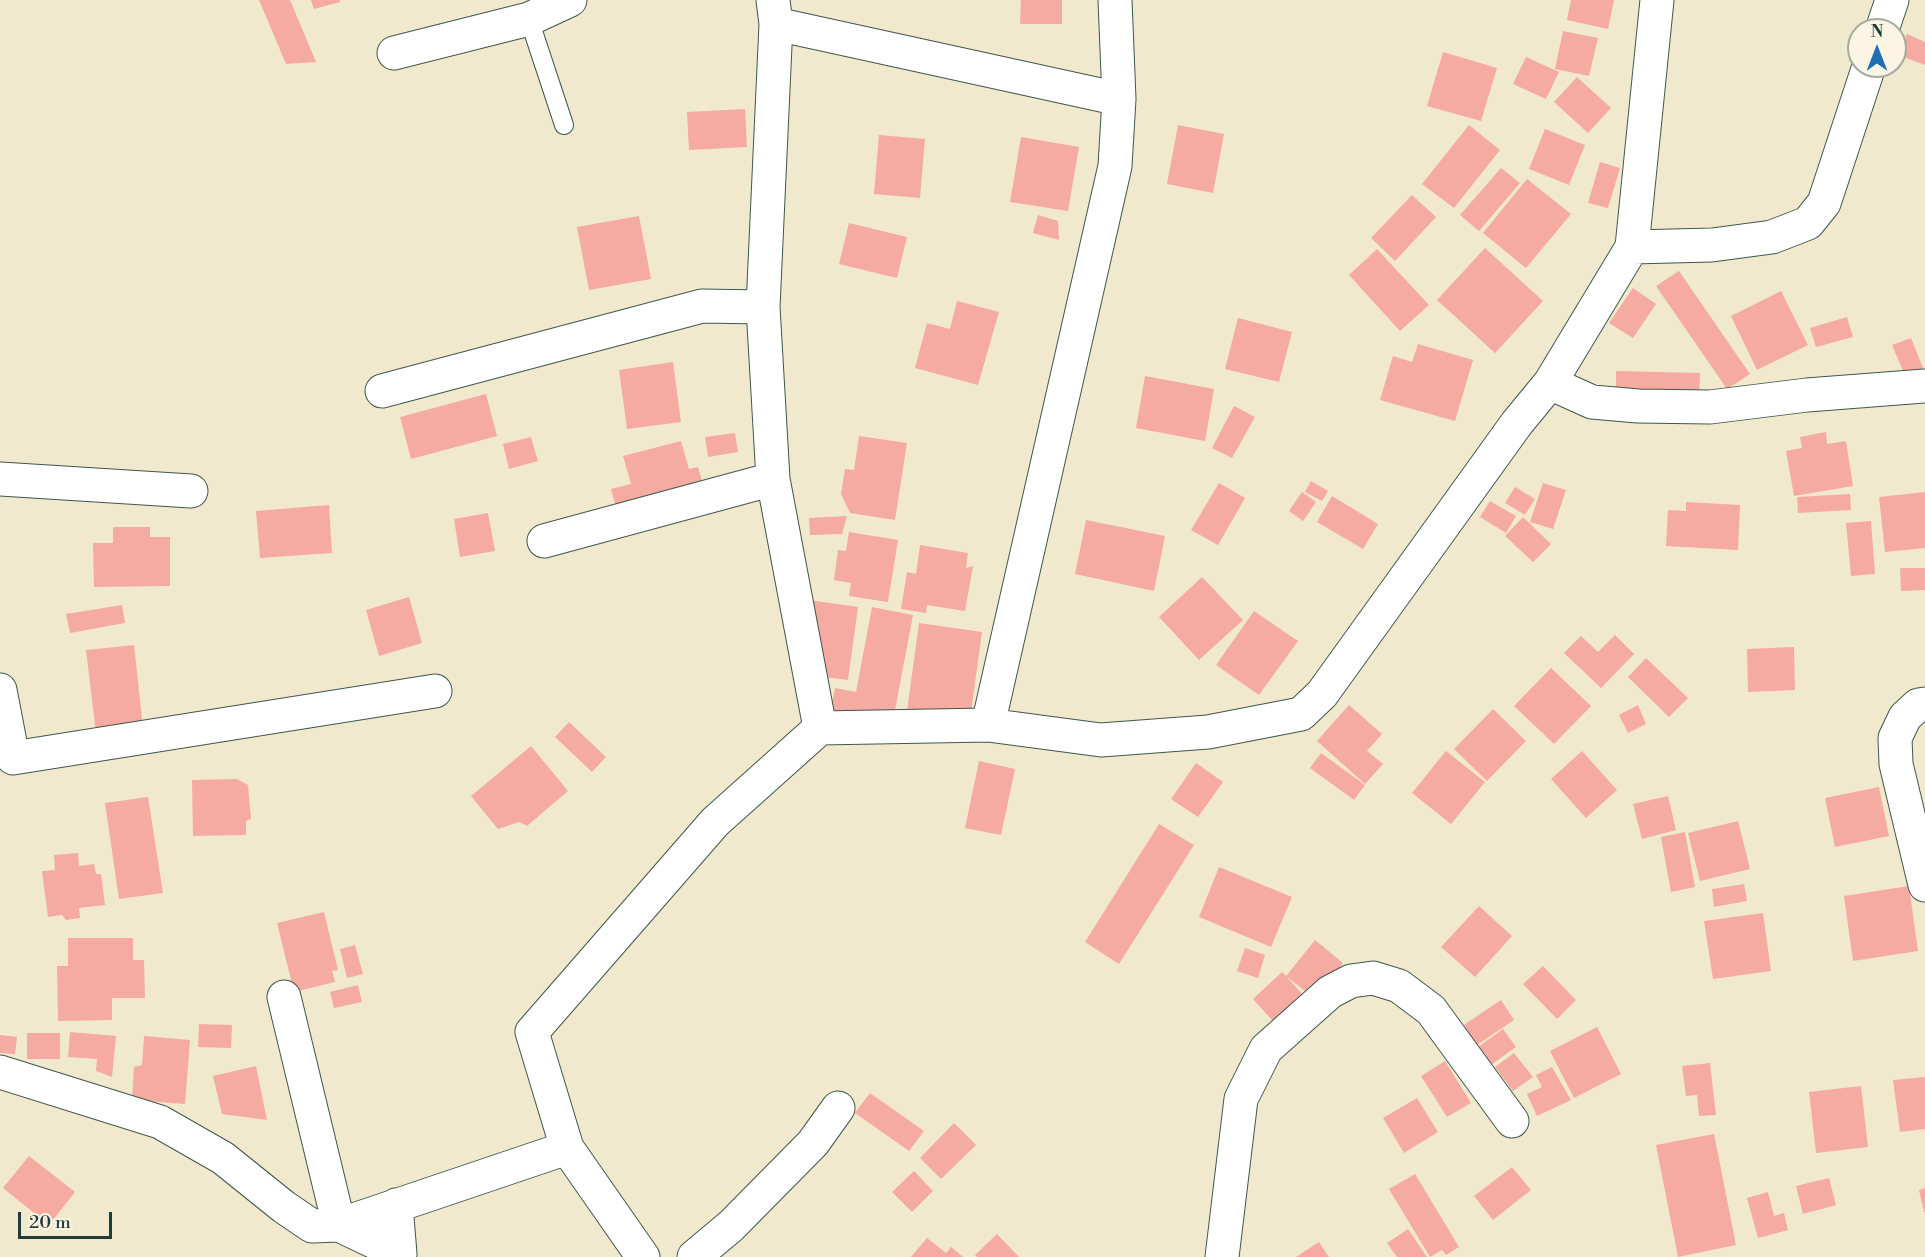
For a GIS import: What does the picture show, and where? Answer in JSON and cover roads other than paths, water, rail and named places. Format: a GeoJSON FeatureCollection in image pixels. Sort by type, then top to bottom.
{"type":"FeatureCollection","features":[{"type":"Feature","properties":{"kind":"street"},"geometry":{"type":"LineString","coordinates":[[394,53],[529,20],[570,0]]}},
{"type":"Feature","properties":{"kind":"street"},"geometry":{"type":"LineString","coordinates":[[988,725],[1115,166],[1119,99],[1115,0]]}},
{"type":"Feature","properties":{"kind":"street"},"geometry":{"type":"LineString","coordinates":[[643,1257],[567,1148],[532,1032],[715,822],[820,728],[988,725],[1101,740],[1208,732],[1301,714],[1322,694],[1517,423],[1550,383],[1632,247],[1657,0]]}},
{"type":"Feature","properties":{"kind":"street"},"geometry":{"type":"LineString","coordinates":[[1886,18],[1892,0]]}},
{"type":"Feature","properties":{"kind":"street"},"geometry":{"type":"LineString","coordinates":[[820,728],[773,479],[763,307],[775,12],[1119,99]]}},
{"type":"Feature","properties":{"kind":"street"},"geometry":{"type":"LineString","coordinates":[[1632,247],[1712,245],[1772,237],[1808,223],[1824,202],[1865,78]]}},
{"type":"Feature","properties":{"kind":"street"},"geometry":{"type":"LineString","coordinates":[[382,391],[702,306],[763,307]]}},
{"type":"Feature","properties":{"kind":"street"},"geometry":{"type":"LineString","coordinates":[[1550,383],[1592,402],[1710,408],[1807,395],[1925,386]]}},
{"type":"Feature","properties":{"kind":"street"},"geometry":{"type":"LineString","coordinates":[[544,541],[773,479]]}},
{"type":"Feature","properties":{"kind":"street"},"geometry":{"type":"LineString","coordinates":[[0,480],[191,491]]}},
{"type":"Feature","properties":{"kind":"street"},"geometry":{"type":"LineString","coordinates":[[0,690],[13,758],[435,691]]}},
{"type":"Feature","properties":{"kind":"street"},"geometry":{"type":"LineString","coordinates":[[1925,704],[1918,705],[1905,717],[1895,738],[1896,764],[1925,885]]}},
{"type":"Feature","properties":{"kind":"street"},"geometry":{"type":"LineString","coordinates":[[1222,1257],[1241,1099],[1266,1049],[1330,992],[1351,981],[1373,978],[1399,986],[1431,1010],[1512,1121]]}},
{"type":"Feature","properties":{"kind":"street"},"geometry":{"type":"LineString","coordinates":[[284,997],[339,1225],[401,1256]]}},
{"type":"Feature","properties":{"kind":"street"},"geometry":{"type":"LineString","coordinates":[[0,1072],[160,1122],[223,1158],[284,1207],[312,1226],[339,1225],[567,1148]]}},
{"type":"Feature","properties":{"kind":"street"},"geometry":{"type":"LineString","coordinates":[[694,1257],[731,1226],[813,1143],[838,1108]]}},
{"type":"Feature","properties":{"kind":"street"},"geometry":{"type":"LineString","coordinates":[[396,1205],[401,1256]]}},
{"type":"Feature","properties":{"kind":"lane"},"geometry":{"type":"LineString","coordinates":[[529,20],[564,125]]}}]}
